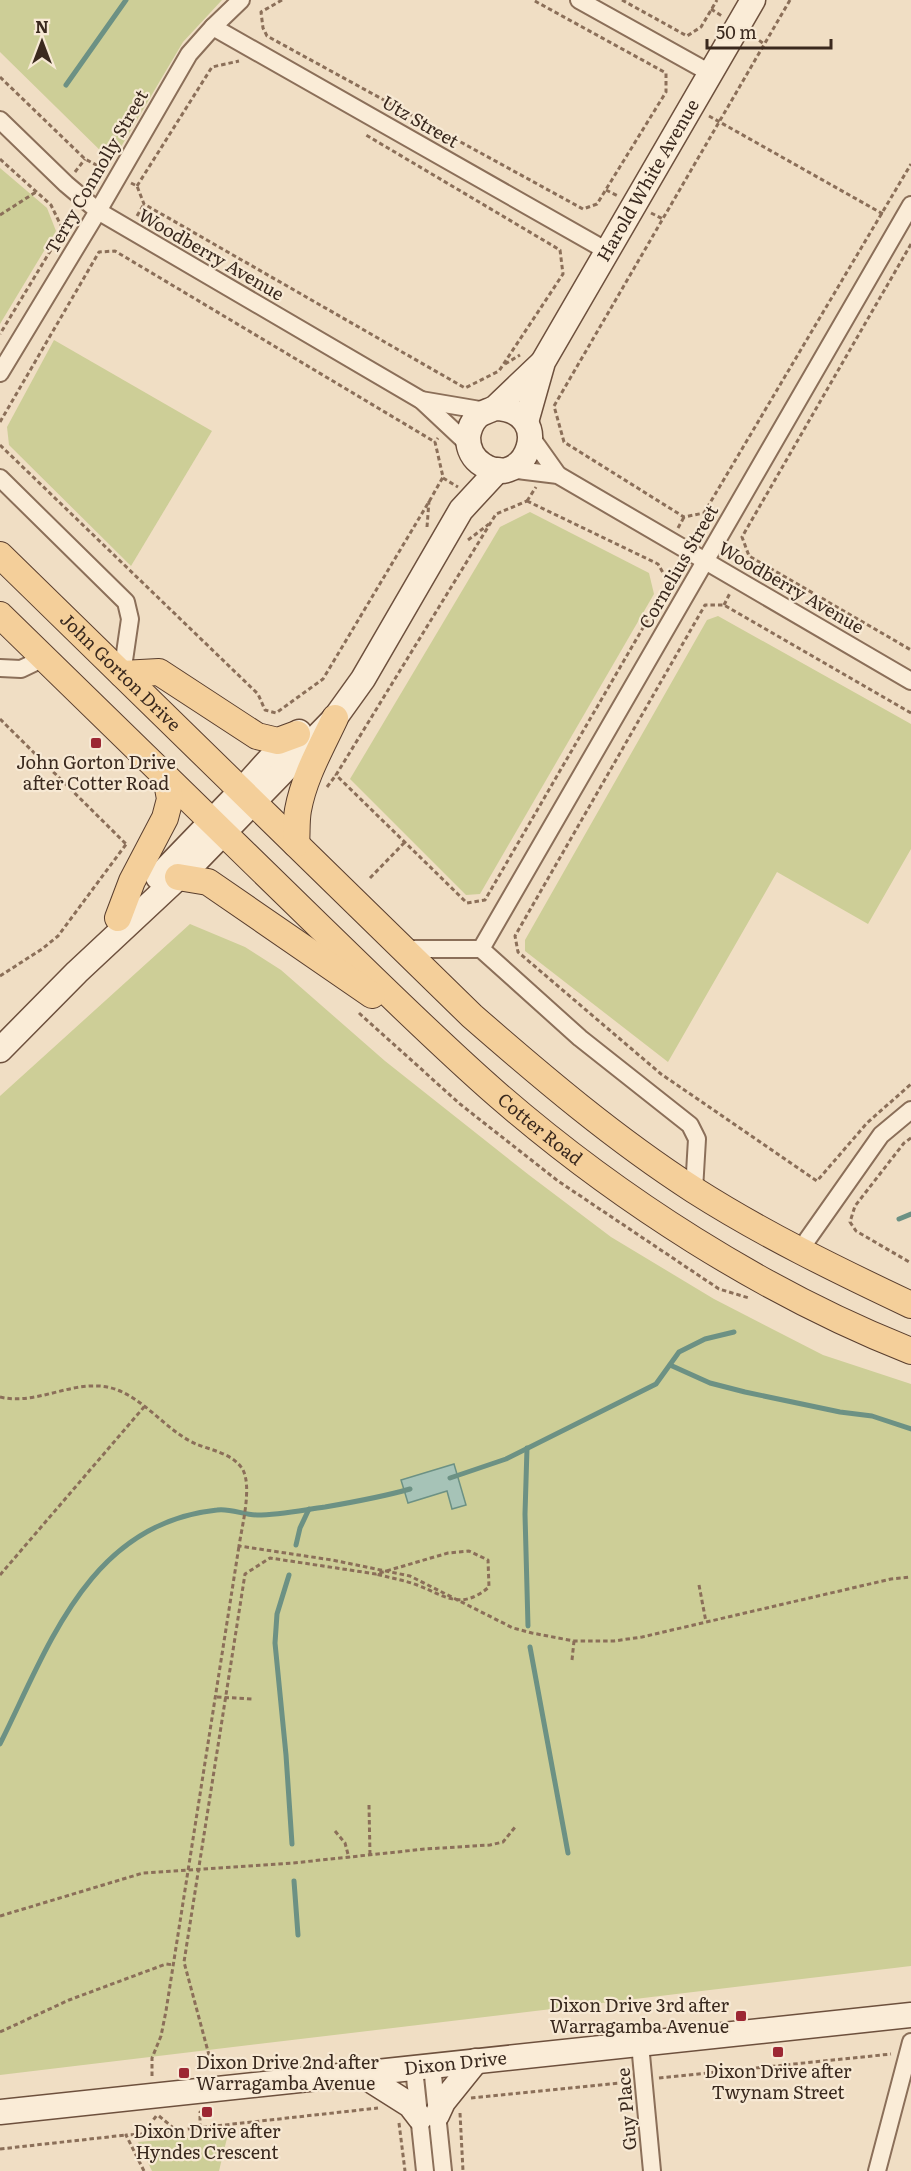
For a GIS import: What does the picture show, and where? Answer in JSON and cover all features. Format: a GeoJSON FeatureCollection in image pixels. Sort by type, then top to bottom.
{"type":"FeatureCollection","features":[{"type":"Feature","properties":{"kind":"main road","name":"Harold White Avenue"},"geometry":{"type":"LineString","coordinates":[[528,430],[543,362],[753,0]]}},
{"type":"Feature","properties":{"kind":"main road","name":"Harold White Avenue"},"geometry":{"type":"LineString","coordinates":[[490,410],[543,362]]}},
{"type":"Feature","properties":{"kind":"main road"},"geometry":{"type":"LineString","coordinates":[[296,844],[298,812],[304,787],[335,718],[363,679],[461,510],[503,470],[518,464],[530,448],[528,430],[514,411],[490,410],[471,425],[468,435],[471,450],[461,510]]}},
{"type":"Feature","properties":{"kind":"main road"},"geometry":{"type":"LineString","coordinates":[[471,450],[479,462],[488,468],[503,470]]}},
{"type":"Feature","properties":{"kind":"main road","name":"John Gorton Drive"},"geometry":{"type":"LineString","coordinates":[[0,555],[248,796]]}},
{"type":"Feature","properties":{"kind":"main road"},"geometry":{"type":"LineString","coordinates":[[0,615],[217,828]]}},
{"type":"Feature","properties":{"kind":"main road"},"geometry":{"type":"LineString","coordinates":[[122,674],[159,672],[257,736],[278,741],[297,734]]}},
{"type":"Feature","properties":{"kind":"main road"},"geometry":{"type":"LineString","coordinates":[[248,796],[270,759],[363,679]]}},
{"type":"Feature","properties":{"kind":"main road"},"geometry":{"type":"LineString","coordinates":[[77,972],[118,918],[335,718]]}},
{"type":"Feature","properties":{"kind":"main road"},"geometry":{"type":"LineString","coordinates":[[118,918],[132,881],[165,818],[170,799],[166,777]]}},
{"type":"Feature","properties":{"kind":"main road"},"geometry":{"type":"LineString","coordinates":[[248,796],[472,1016],[535,1071],[604,1126],[694,1190],[800,1250],[911,1305]]}},
{"type":"Feature","properties":{"kind":"main road"},"geometry":{"type":"LineString","coordinates":[[1,1048],[77,972],[178,877],[217,828]]}},
{"type":"Feature","properties":{"kind":"main road","name":"Cotter Road"},"geometry":{"type":"LineString","coordinates":[[217,828],[466,1067],[547,1135],[641,1206],[723,1257],[793,1295],[911,1351]]}},
{"type":"Feature","properties":{"kind":"main road"},"geometry":{"type":"LineString","coordinates":[[178,877],[208,882],[370,993],[460,1080],[540,1149],[601,1194],[641,1206]]}},
{"type":"Feature","properties":{"kind":"main road","name":"Dixon Drive"},"geometry":{"type":"LineString","coordinates":[[0,2112],[156,2105],[218,2089],[911,2015]]}},
{"type":"Feature","properties":{"kind":"main road"},"geometry":{"type":"LineString","coordinates":[[361,2074],[429,2115],[443,2102],[476,2061]]}},
{"type":"Feature","properties":{"kind":"street","name":"Terry Connolly Street"},"geometry":{"type":"LineString","coordinates":[[0,373],[189,54],[241,0]]}},
{"type":"Feature","properties":{"kind":"street"},"geometry":{"type":"LineString","coordinates":[[579,0],[710,73]]}},
{"type":"Feature","properties":{"kind":"street","name":"Utz Street"},"geometry":{"type":"LineString","coordinates":[[213,27],[607,251]]}},
{"type":"Feature","properties":{"kind":"street","name":"Woodberry Avenue"},"geometry":{"type":"LineString","coordinates":[[0,120],[66,184],[98,211],[421,400],[471,450]]}},
{"type":"Feature","properties":{"kind":"street","name":"Cornelius Street"},"geometry":{"type":"LineString","coordinates":[[481,949],[911,205]]}},
{"type":"Feature","properties":{"kind":"street","name":"Woodberry Avenue"},"geometry":{"type":"LineString","coordinates":[[421,400],[490,410]]}},
{"type":"Feature","properties":{"kind":"street","name":"Woodberry Avenue"},"geometry":{"type":"LineString","coordinates":[[528,430],[558,476]]}},
{"type":"Feature","properties":{"kind":"street","name":"Woodberry Avenue"},"geometry":{"type":"LineString","coordinates":[[503,470],[558,476],[911,681]]}},
{"type":"Feature","properties":{"kind":"street"},"geometry":{"type":"LineString","coordinates":[[0,478],[126,602],[130,619],[122,674]]}},
{"type":"Feature","properties":{"kind":"street"},"geometry":{"type":"LineString","coordinates":[[0,668],[21,669],[44,658]]}},
{"type":"Feature","properties":{"kind":"street"},"geometry":{"type":"LineString","coordinates":[[405,949],[481,949],[580,1038],[690,1125],[697,1139],[694,1190]]}},
{"type":"Feature","properties":{"kind":"street"},"geometry":{"type":"LineString","coordinates":[[800,1250],[881,1135],[911,1110]]}},
{"type":"Feature","properties":{"kind":"street"},"geometry":{"type":"LineString","coordinates":[[877,2171],[911,2042]]}},
{"type":"Feature","properties":{"kind":"street","name":"Guy Place"},"geometry":{"type":"LineString","coordinates":[[640,2044],[652,2171]]}},
{"type":"Feature","properties":{"kind":"street"},"geometry":{"type":"LineString","coordinates":[[423,2067],[429,2115],[443,2171]]}},
{"type":"Feature","properties":{"kind":"street"},"geometry":{"type":"LineString","coordinates":[[425,2171],[429,2115]]}},
{"type":"Feature","properties":{"kind":"path"},"geometry":{"type":"LineString","coordinates":[[282,0],[261,12],[263,28],[267,36],[583,209],[597,204],[666,92],[666,73],[533,0]]}},
{"type":"Feature","properties":{"kind":"path"},"geometry":{"type":"LineString","coordinates":[[622,0],[687,36],[701,27],[717,0]]}},
{"type":"Feature","properties":{"kind":"path"},"geometry":{"type":"LineString","coordinates":[[790,0],[554,406],[564,442],[684,518],[704,513],[911,164]]}},
{"type":"Feature","properties":{"kind":"path"},"geometry":{"type":"LineString","coordinates":[[137,186],[212,67],[240,60]]}},
{"type":"Feature","properties":{"kind":"path"},"geometry":{"type":"LineString","coordinates":[[0,77],[85,159],[137,186],[144,204],[465,388],[499,371],[563,274],[560,250],[364,134]]}},
{"type":"Feature","properties":{"kind":"path"},"geometry":{"type":"LineString","coordinates":[[666,92],[900,224]]}},
{"type":"Feature","properties":{"kind":"path"},"geometry":{"type":"LineString","coordinates":[[0,159],[51,205],[63,230],[0,334]]}},
{"type":"Feature","properties":{"kind":"path"},"geometry":{"type":"LineString","coordinates":[[0,215],[36,192]]}},
{"type":"Feature","properties":{"kind":"path"},"geometry":{"type":"LineString","coordinates":[[911,244],[742,537],[749,556],[911,650]]}},
{"type":"Feature","properties":{"kind":"path"},"geometry":{"type":"LineString","coordinates":[[0,422],[99,252],[115,251],[435,442],[442,477],[323,679],[276,713],[265,710],[258,694],[0,445]]}},
{"type":"Feature","properties":{"kind":"path"},"geometry":{"type":"LineString","coordinates":[[0,410],[5,414]]}},
{"type":"Feature","properties":{"kind":"path"},"geometry":{"type":"LineString","coordinates":[[527,501],[658,564],[669,583],[485,900],[467,903],[404,843],[336,775],[496,514],[527,501]]}},
{"type":"Feature","properties":{"kind":"path"},"geometry":{"type":"LineString","coordinates":[[911,707],[910,712],[724,605],[705,605],[515,936],[518,952],[661,1074],[817,1181],[867,1123],[911,1084]]}},
{"type":"Feature","properties":{"kind":"path"},"geometry":{"type":"LineString","coordinates":[[0,719],[126,844]]}},
{"type":"Feature","properties":{"kind":"path"},"geometry":{"type":"LineString","coordinates":[[0,976],[42,950],[58,936],[134,836]]}},
{"type":"Feature","properties":{"kind":"path"},"geometry":{"type":"LineString","coordinates":[[370,878],[404,843]]}},
{"type":"Feature","properties":{"kind":"path"},"geometry":{"type":"LineString","coordinates":[[911,1138],[904,1143],[855,1206],[850,1222],[856,1231],[911,1263]]}},
{"type":"Feature","properties":{"kind":"path"},"geometry":{"type":"LineString","coordinates":[[0,1397],[18,1399],[98,1386],[119,1391],[185,1439],[228,1456],[237,1463],[245,1477],[245,1501],[239,1546],[190,1868],[161,2036],[152,2058],[156,2105],[143,2134]]}},
{"type":"Feature","properties":{"kind":"path"},"geometry":{"type":"LineString","coordinates":[[0,1575],[144,1407]]}},
{"type":"Feature","properties":{"kind":"path"},"geometry":{"type":"LineString","coordinates":[[239,1546],[389,1570],[410,1576],[513,1628],[574,1641],[628,1640],[891,1579],[911,1577]]}},
{"type":"Feature","properties":{"kind":"path"},"geometry":{"type":"LineString","coordinates":[[218,2089],[184,1962],[245,1574],[270,1558],[376,1574],[417,1585],[445,1599],[476,1598],[489,1587],[488,1560],[470,1551],[448,1553],[376,1574]]}},
{"type":"Feature","properties":{"kind":"path"},"geometry":{"type":"LineString","coordinates":[[699,1585],[706,1622]]}},
{"type":"Feature","properties":{"kind":"path"},"geometry":{"type":"LineString","coordinates":[[572,1660],[574,1641]]}},
{"type":"Feature","properties":{"kind":"path"},"geometry":{"type":"LineString","coordinates":[[217,1697],[252,1700]]}},
{"type":"Feature","properties":{"kind":"path"},"geometry":{"type":"LineString","coordinates":[[369,1805],[370,1855]]}},
{"type":"Feature","properties":{"kind":"path"},"geometry":{"type":"LineString","coordinates":[[0,1916],[143,1873],[490,1845],[502,1842],[516,1826]]}},
{"type":"Feature","properties":{"kind":"path"},"geometry":{"type":"LineString","coordinates":[[335,1831],[345,1843],[349,1858]]}},
{"type":"Feature","properties":{"kind":"path"},"geometry":{"type":"LineString","coordinates":[[0,2032],[69,2000],[166,1965],[174,1965]]}},
{"type":"Feature","properties":{"kind":"path"},"geometry":{"type":"LineString","coordinates":[[156,2105],[176,2130]]}},
{"type":"Feature","properties":{"kind":"path"},"geometry":{"type":"LineString","coordinates":[[0,2150],[385,2108]]}},
{"type":"Feature","properties":{"kind":"path"},"geometry":{"type":"LineString","coordinates":[[405,2171],[429,2115]]}},
{"type":"Feature","properties":{"kind":"path"},"geometry":{"type":"LineString","coordinates":[[429,2115],[463,2171]]}},
{"type":"Feature","properties":{"kind":"path"},"geometry":{"type":"LineString","coordinates":[[126,2135],[144,2171]]}},
{"type":"Feature","properties":{"kind":"green space"},"geometry":{"type":"Polygon","coordinates":[[[0,0],[222,0],[183,42],[112,162],[0,52],[0,0]]]}},
{"type":"Feature","properties":{"kind":"green space"},"geometry":{"type":"Polygon","coordinates":[[[0,168],[47,208],[56,231],[0,324],[0,168]]]}},
{"type":"Feature","properties":{"kind":"green space"},"geometry":{"type":"Polygon","coordinates":[[[54,340],[212,431],[131,566],[9,445],[7,427],[54,340]]]}},
{"type":"Feature","properties":{"kind":"green space"},"geometry":{"type":"Polygon","coordinates":[[[530,512],[649,573],[654,594],[480,894],[466,895],[350,779],[500,527],[530,512]]]}},
{"type":"Feature","properties":{"kind":"green space"},"geometry":{"type":"Polygon","coordinates":[[[718,616],[911,724],[911,849],[868,924],[777,872],[668,1062],[525,951],[525,940],[707,620],[718,616]]]}},
{"type":"Feature","properties":{"kind":"green space"},"geometry":{"type":"Polygon","coordinates":[[[190,924],[245,947],[281,970],[385,1061],[611,1237],[714,1299],[823,1355],[911,1384],[911,1966],[0,2075],[0,1096],[190,924]]]}},
{"type":"Feature","properties":{"kind":"green space"},"geometry":{"type":"Polygon","coordinates":[[[228,2134],[219,2171],[152,2171],[138,2142],[228,2134]]]}},
{"type":"Feature","properties":{"kind":"shaded area"},"geometry":{"type":"Polygon","coordinates":[[[454,1464],[466,1505],[452,1509],[447,1491],[408,1503],[401,1480],[454,1464]]]}},
{"type":"Feature","properties":{"kind":"waterway"},"geometry":{"type":"LineString","coordinates":[[66,85],[126,0]]}},
{"type":"Feature","properties":{"kind":"waterway"},"geometry":{"type":"LineString","coordinates":[[899,1219],[911,1214]]}},
{"type":"Feature","properties":{"kind":"waterway"},"geometry":{"type":"LineString","coordinates":[[450,1478],[506,1459],[656,1384],[679,1352],[705,1339],[734,1332]]}},
{"type":"Feature","properties":{"kind":"waterway"},"geometry":{"type":"LineString","coordinates":[[670,1365],[710,1383],[840,1412],[872,1416],[911,1429]]}},
{"type":"Feature","properties":{"kind":"waterway"},"geometry":{"type":"LineString","coordinates":[[527,1448],[525,1514],[528,1626]]}},
{"type":"Feature","properties":{"kind":"waterway"},"geometry":{"type":"LineString","coordinates":[[0,1744],[56,1630],[79,1595],[105,1564],[136,1538],[173,1520],[217,1510],[257,1515],[283,1513],[357,1501],[410,1489]]}},
{"type":"Feature","properties":{"kind":"waterway"},"geometry":{"type":"LineString","coordinates":[[296,1545],[300,1528],[309,1509]]}},
{"type":"Feature","properties":{"kind":"waterway"},"geometry":{"type":"LineString","coordinates":[[289,1575],[277,1614],[275,1643],[292,1844]]}},
{"type":"Feature","properties":{"kind":"waterway"},"geometry":{"type":"LineString","coordinates":[[530,1647],[568,1853]]}},
{"type":"Feature","properties":{"kind":"waterway"},"geometry":{"type":"LineString","coordinates":[[294,1881],[298,1935]]}},
{"type":"Feature","properties":{"kind":"place","name":"John Gorton Drive after Cotter Road"},"geometry":{"type":"Point","coordinates":[96,743]}},
{"type":"Feature","properties":{"kind":"place","name":"Dixon Drive 3rd after Warragamba Avenue"},"geometry":{"type":"Point","coordinates":[741,2016]}},
{"type":"Feature","properties":{"kind":"place","name":"Dixon Drive after Twynam Street"},"geometry":{"type":"Point","coordinates":[778,2052]}},
{"type":"Feature","properties":{"kind":"place","name":"Dixon Drive 2nd after Warragamba Avenue"},"geometry":{"type":"Point","coordinates":[184,2073]}},
{"type":"Feature","properties":{"kind":"place","name":"Dixon Drive after Hyndes Crescent"},"geometry":{"type":"Point","coordinates":[207,2112]}}]}
